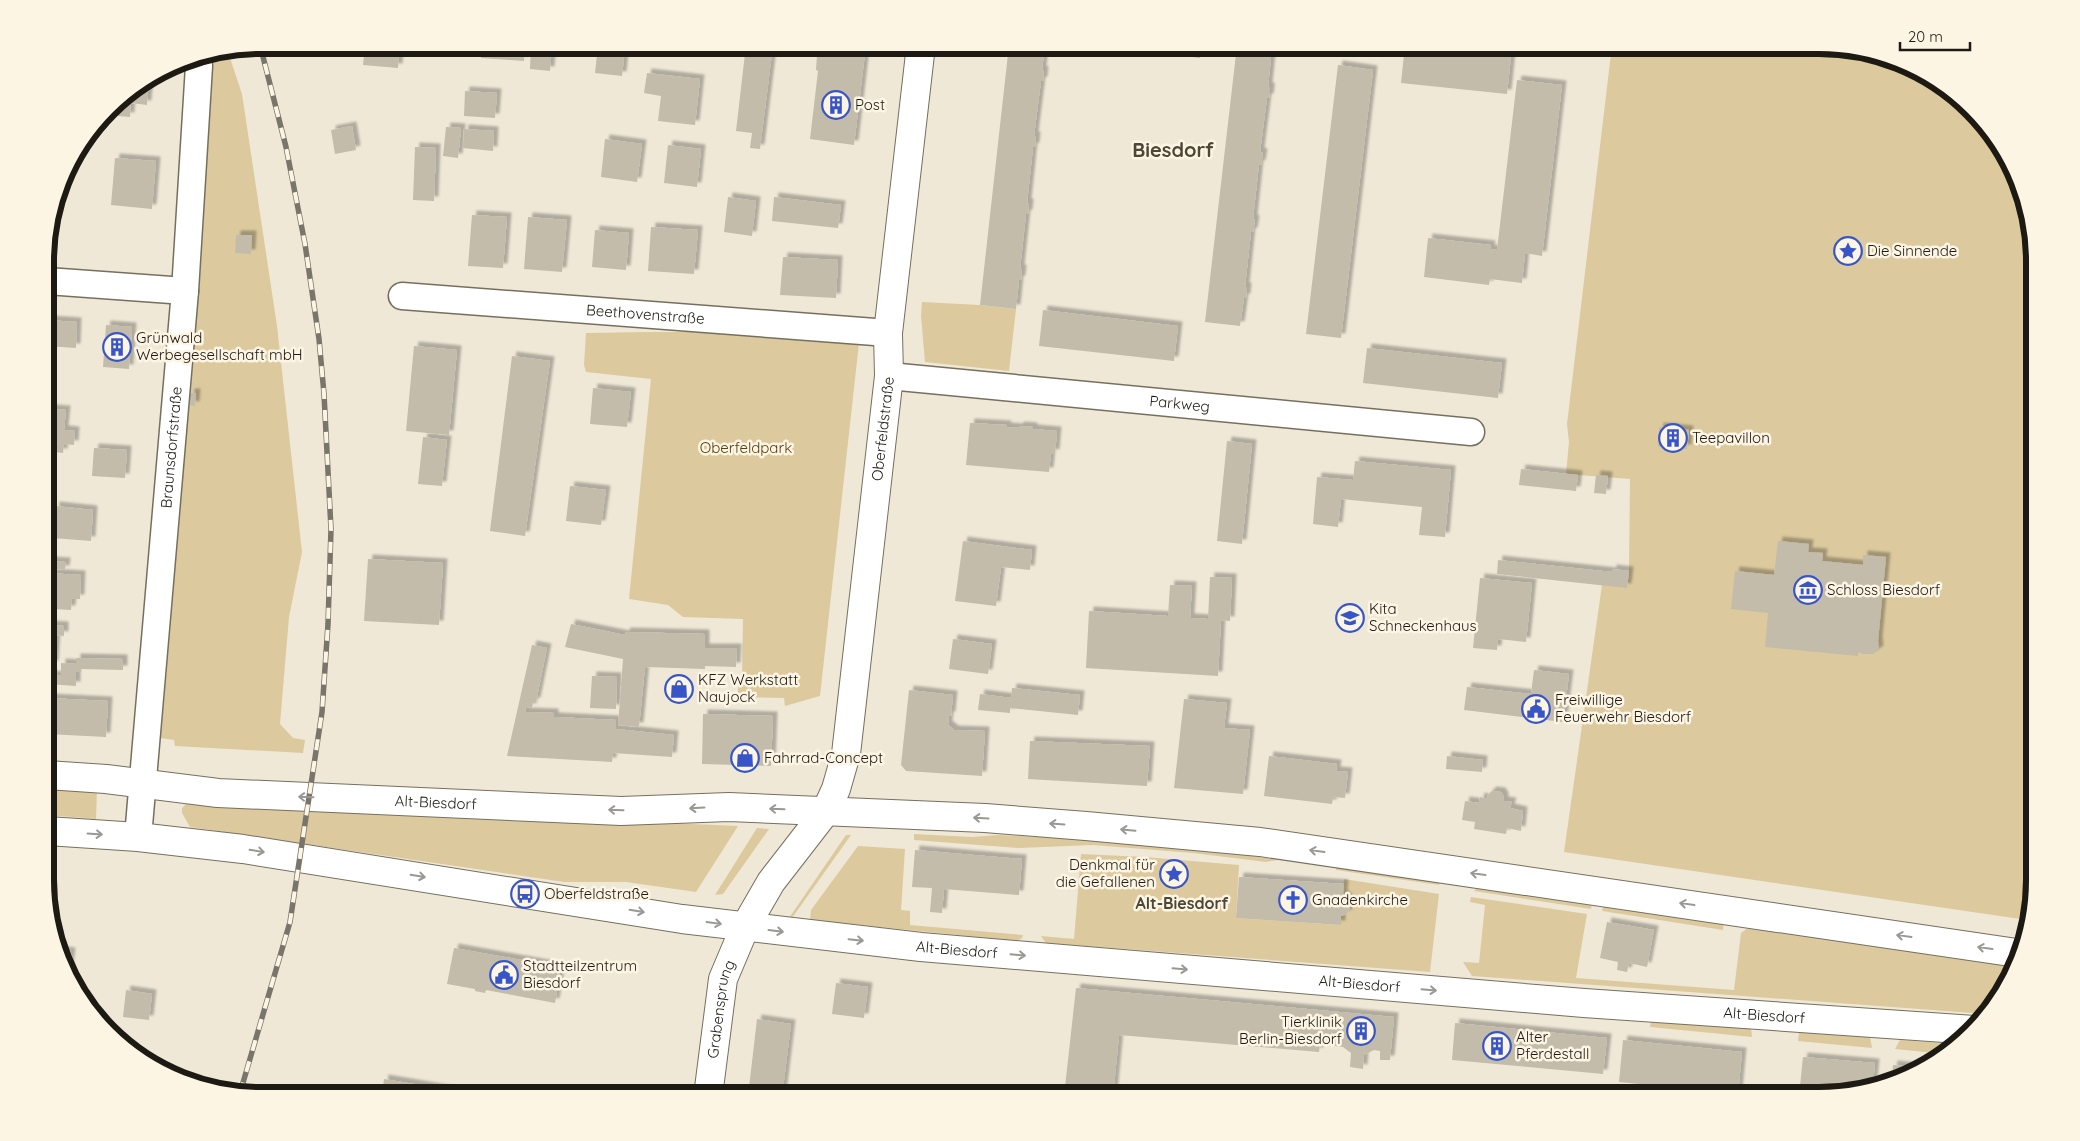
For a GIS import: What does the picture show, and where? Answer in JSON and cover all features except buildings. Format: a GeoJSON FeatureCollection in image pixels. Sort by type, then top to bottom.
{"type":"FeatureCollection","features":[{"type":"Feature","properties":{"kind":"main road","name":"Oberfeldstraße"},"geometry":{"type":"LineString","coordinates":[[826,811],[836,789],[846,754],[889,376],[888,333],[919,54]]}},
{"type":"Feature","properties":{"kind":"main road","name":"Alt-Biesdorf"},"geometry":{"type":"LineString","coordinates":[[54,775],[106,779],[218,793],[602,810],[729,807],[985,818],[1260,842],[2013,952]]}},
{"type":"Feature","properties":{"kind":"main road"},"geometry":{"type":"LineString","coordinates":[[745,927],[771,882],[826,811]]}},
{"type":"Feature","properties":{"kind":"main road","name":"Alt-Biesdorf"},"geometry":{"type":"LineString","coordinates":[[54,831],[138,837],[243,848],[745,927],[921,948],[1442,991],[1964,1029]]}},
{"type":"Feature","properties":{"kind":"main road","name":"Grabensprung"},"geometry":{"type":"LineString","coordinates":[[709,1087],[723,979],[745,927]]}},
{"type":"Feature","properties":{"kind":"street","name":"Braunsdorfstraße"},"geometry":{"type":"LineString","coordinates":[[138,837],[144,784],[184,291],[198,64]]}},
{"type":"Feature","properties":{"kind":"street"},"geometry":{"type":"LineString","coordinates":[[54,282],[184,291]]}},
{"type":"Feature","properties":{"kind":"street","name":"Beethovenstraße"},"geometry":{"type":"LineString","coordinates":[[402,296],[888,333]]}},
{"type":"Feature","properties":{"kind":"street","name":"Parkweg"},"geometry":{"type":"LineString","coordinates":[[889,376],[1471,432]]}},
{"type":"Feature","properties":{"kind":"green space"},"geometry":{"type":"Polygon","coordinates":[[[1611,54],[1833,54],[1860,58],[1899,69],[1923,81],[1966,114],[1999,157],[2011,181],[2022,220],[2026,247],[2026,894],[2022,919],[1564,852],[1602,585],[1627,587],[1629,571],[1630,479],[1566,474],[1569,442],[1567,424],[1611,54]]]}},
{"type":"Feature","properties":{"kind":"green space"},"geometry":{"type":"Polygon","coordinates":[[[230,57],[242,94],[277,326],[302,552],[289,617],[280,724],[293,738],[305,740],[303,753],[175,746],[174,740],[160,738],[212,87],[209,60],[230,57]]]}},
{"type":"Feature","properties":{"kind":"green space"},"geometry":{"type":"Polygon","coordinates":[[[922,302],[1016,309],[1009,371],[925,362],[921,316],[922,302]]]}},
{"type":"Feature","properties":{"kind":"green space","name":"Oberfeldpark"},"geometry":{"type":"Polygon","coordinates":[[[728,332],[859,343],[820,696],[785,706],[784,698],[738,697],[738,681],[742,681],[743,619],[683,617],[668,605],[629,599],[651,379],[586,372],[584,365],[586,333],[728,332]]]}},
{"type":"Feature","properties":{"kind":"green space"},"geometry":{"type":"Polygon","coordinates":[[[54,786],[97,789],[96,819],[54,816],[54,786]]]}},
{"type":"Feature","properties":{"kind":"green space"},"geometry":{"type":"Polygon","coordinates":[[[188,802],[738,826],[696,892],[626,882],[564,882],[190,827],[182,813],[182,808],[188,802]]]}},
{"type":"Feature","properties":{"kind":"green space"},"geometry":{"type":"Polygon","coordinates":[[[757,828],[769,829],[723,894],[715,895],[757,828]]]}},
{"type":"Feature","properties":{"kind":"green space"},"geometry":{"type":"Polygon","coordinates":[[[914,834],[1085,839],[1226,852],[1278,860],[1266,862],[1193,853],[1093,845],[1019,848],[914,840],[914,834]]]}},
{"type":"Feature","properties":{"kind":"green space"},"geometry":{"type":"Polygon","coordinates":[[[846,835],[851,835],[792,918],[789,918],[846,835]]]}},
{"type":"Feature","properties":{"kind":"green space"},"geometry":{"type":"Polygon","coordinates":[[[858,846],[905,849],[901,910],[910,911],[910,925],[1023,935],[1022,938],[1017,941],[810,920],[811,910],[858,846]]]}},
{"type":"Feature","properties":{"kind":"green space"},"geometry":{"type":"Polygon","coordinates":[[[1081,854],[1239,865],[1236,918],[1340,925],[1341,916],[1347,914],[1350,908],[1348,897],[1343,894],[1344,879],[1439,894],[1430,972],[1046,943],[1041,936],[1074,939],[1081,854]]]}},
{"type":"Feature","properties":{"kind":"green space"},"geometry":{"type":"Polygon","coordinates":[[[1337,865],[1440,880],[1439,885],[1336,870],[1337,865]]]}},
{"type":"Feature","properties":{"kind":"green space"},"geometry":{"type":"Polygon","coordinates":[[[1478,887],[1592,903],[1591,909],[1474,891],[1478,887]]]}},
{"type":"Feature","properties":{"kind":"green space"},"geometry":{"type":"Polygon","coordinates":[[[1471,897],[1587,914],[1576,978],[1734,990],[1741,933],[1751,926],[2009,963],[1999,984],[1978,1013],[1472,976],[1463,962],[1479,963],[1485,905],[1470,902],[1471,897]]]}},
{"type":"Feature","properties":{"kind":"green space"},"geometry":{"type":"Polygon","coordinates":[[[1604,904],[1724,921],[1723,930],[1602,911],[1604,904]]]}},
{"type":"Feature","properties":{"kind":"green space"},"geometry":{"type":"Polygon","coordinates":[[[1651,1021],[1751,1028],[1752,1037],[1650,1027],[1651,1021]]]}},
{"type":"Feature","properties":{"kind":"green space"},"geometry":{"type":"Polygon","coordinates":[[[1799,1032],[1870,1037],[1872,1048],[1798,1041],[1799,1032]]]}},
{"type":"Feature","properties":{"kind":"green space"},"geometry":{"type":"Polygon","coordinates":[[[1900,1040],[1947,1043],[1933,1053],[1895,1049],[1900,1040]]]}},
{"type":"Feature","properties":{"kind":"railway"},"geometry":{"type":"LineString","coordinates":[[242,1086],[290,922],[322,712],[328,624],[331,529],[324,394],[319,339],[305,244],[286,147],[262,54]]}},
{"type":"Feature","properties":{"kind":"place","name":"Post"},"geometry":{"type":"Point","coordinates":[836,105]}},
{"type":"Feature","properties":{"kind":"place","name":"Die Sinnende"},"geometry":{"type":"Point","coordinates":[1848,251]}},
{"type":"Feature","properties":{"kind":"place","name":"Grünwald Werbegesellschaft mbH"},"geometry":{"type":"Point","coordinates":[117,347]}},
{"type":"Feature","properties":{"kind":"place","name":"Teepavillon"},"geometry":{"type":"Point","coordinates":[1673,438]}},
{"type":"Feature","properties":{"kind":"place","name":"Schloss Biesdorf"},"geometry":{"type":"Point","coordinates":[1808,590]}},
{"type":"Feature","properties":{"kind":"place","name":"Kita Schneckenhaus"},"geometry":{"type":"Point","coordinates":[1350,618]}},
{"type":"Feature","properties":{"kind":"place","name":"KFZ Werkstatt Naujock"},"geometry":{"type":"Point","coordinates":[679,689]}},
{"type":"Feature","properties":{"kind":"place","name":"Freiwillige Feuerwehr Biesdorf"},"geometry":{"type":"Point","coordinates":[1536,709]}},
{"type":"Feature","properties":{"kind":"place","name":"Fahrrad-Concept"},"geometry":{"type":"Point","coordinates":[745,758]}},
{"type":"Feature","properties":{"kind":"place","name":"Denkmal für die Gefallenen"},"geometry":{"type":"Point","coordinates":[1174,874]}},
{"type":"Feature","properties":{"kind":"place","name":"Oberfeldstraße"},"geometry":{"type":"Point","coordinates":[525,894]}},
{"type":"Feature","properties":{"kind":"place","name":"Gnadenkirche"},"geometry":{"type":"Point","coordinates":[1293,900]}},
{"type":"Feature","properties":{"kind":"place","name":"Stadtteilzentrum Biesdorf"},"geometry":{"type":"Point","coordinates":[504,975]}},
{"type":"Feature","properties":{"kind":"place","name":"Tierklinik Berlin-Biesdorf"},"geometry":{"type":"Point","coordinates":[1361,1031]}},
{"type":"Feature","properties":{"kind":"place","name":"Alter Pferdestall"},"geometry":{"type":"Point","coordinates":[1497,1046]}},
{"type":"Feature","properties":{"kind":"district","name":"Biesdorf"},"geometry":{"type":"Point","coordinates":[1173,150]}},
{"type":"Feature","properties":{"kind":"district","name":"Alt-Biesdorf"},"geometry":{"type":"Point","coordinates":[1182,903]}}]}
